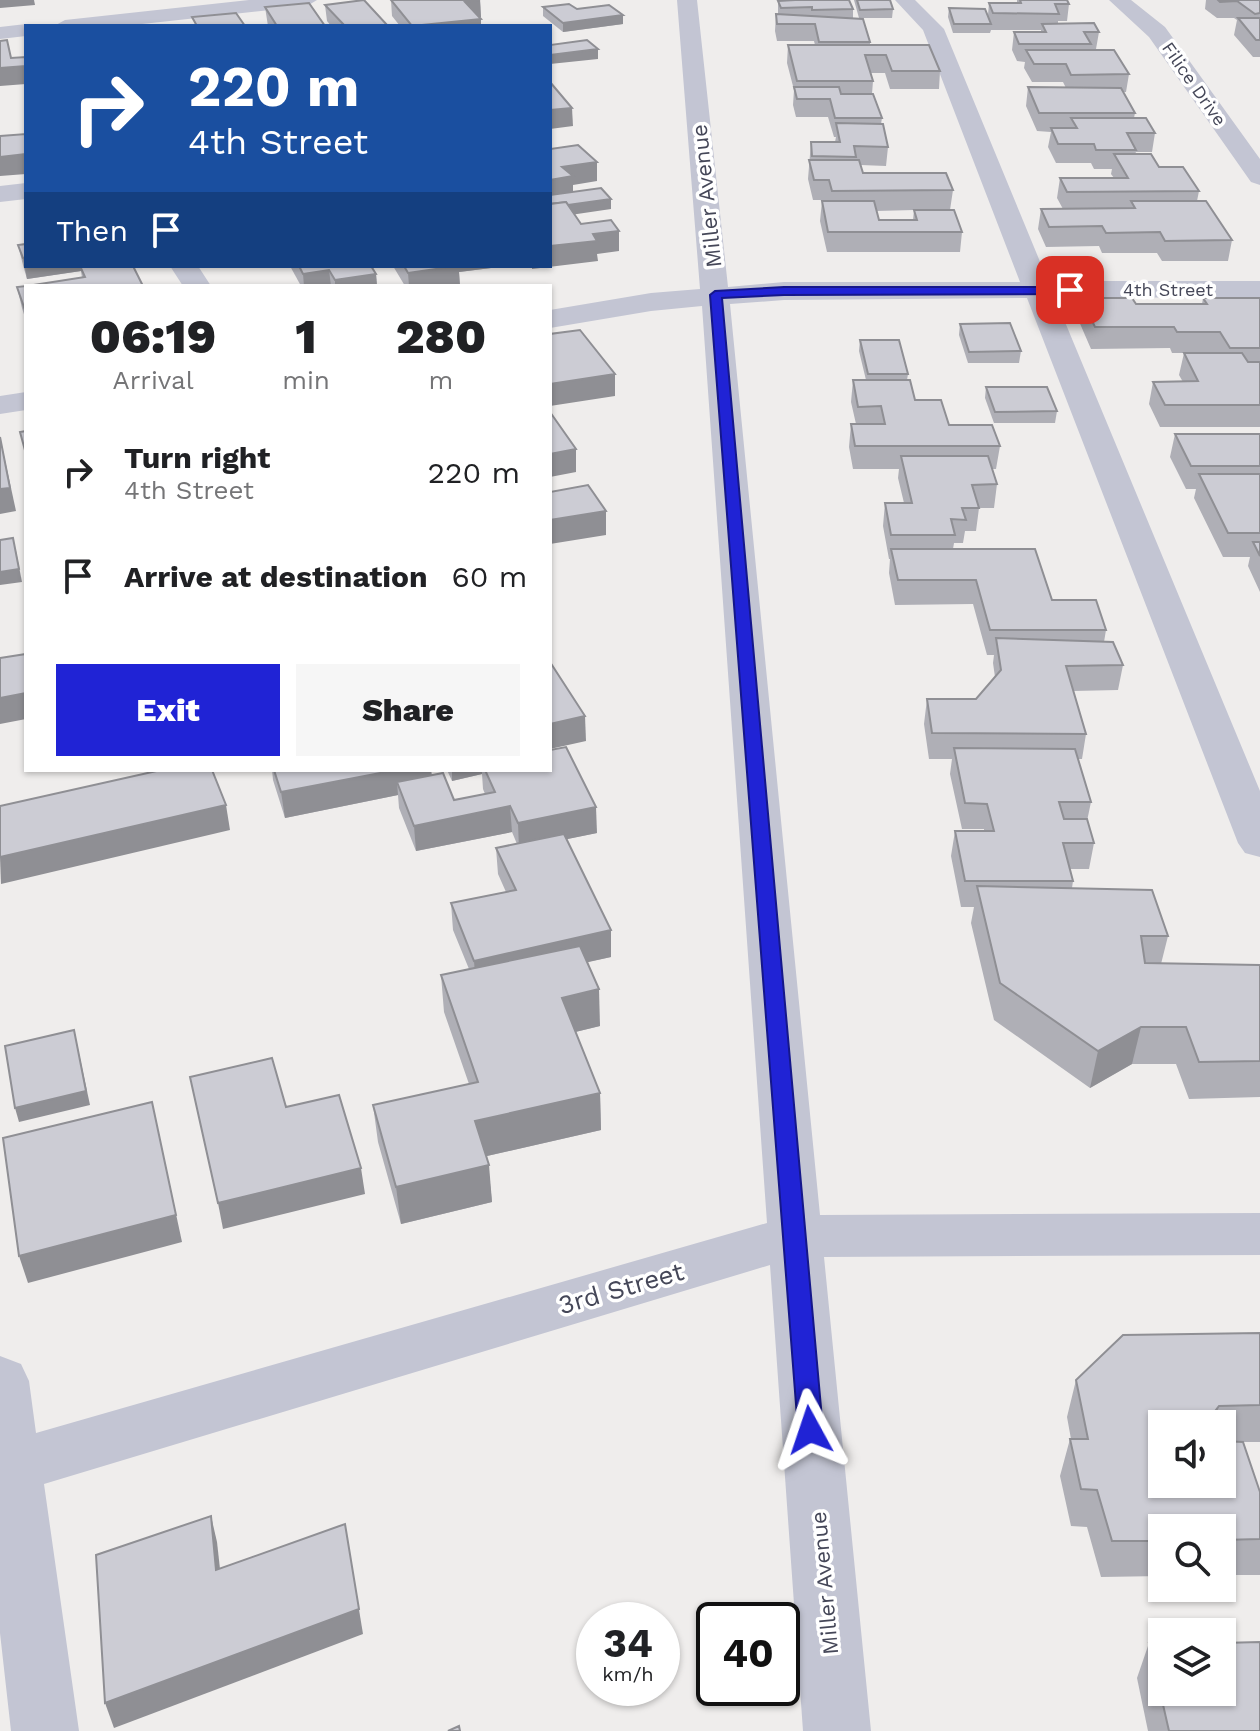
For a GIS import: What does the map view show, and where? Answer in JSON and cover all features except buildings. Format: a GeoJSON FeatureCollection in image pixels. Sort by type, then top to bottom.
{"type":"FeatureCollection","features":[{"type":"Feature","properties":{"kind":"street"},"geometry":{"type":"LineString","coordinates":[[84,24],[307,0]]}},
{"type":"Feature","properties":{"kind":"street","name":"Miller Avenue"},"geometry":{"type":"LineString","coordinates":[[687,0],[715,295],[837,1731]]}},
{"type":"Feature","properties":{"kind":"street"},"geometry":{"type":"LineString","coordinates":[[905,0],[908,6],[924,16],[933,29],[1260,843]]}},
{"type":"Feature","properties":{"kind":"street","name":"Filice Drive"},"geometry":{"type":"LineString","coordinates":[[1119,0],[1157,32],[1260,177]]}},
{"type":"Feature","properties":{"kind":"street"},"geometry":{"type":"LineString","coordinates":[[0,33],[24,30]]}},
{"type":"Feature","properties":{"kind":"street"},"geometry":{"type":"LineString","coordinates":[[0,194],[24,191]]}},
{"type":"Feature","properties":{"kind":"street","name":"4th Street"},"geometry":{"type":"LineString","coordinates":[[552,319],[715,295],[784,291],[1260,289]]}},
{"type":"Feature","properties":{"kind":"street"},"geometry":{"type":"LineString","coordinates":[[0,405],[24,401]]}},
{"type":"Feature","properties":{"kind":"street","name":"3rd Street"},"geometry":{"type":"LineString","coordinates":[[7,1468],[795,1236],[1260,1234]]}},
{"type":"Feature","properties":{"kind":"street"},"geometry":{"type":"LineString","coordinates":[[0,1381],[7,1468],[45,1731]]}},
{"type":"Feature","properties":{"kind":"route"},"geometry":{"type":"LineString","coordinates":[[810,1430],[715,295],[784,291],[1070,290]]}}]}
